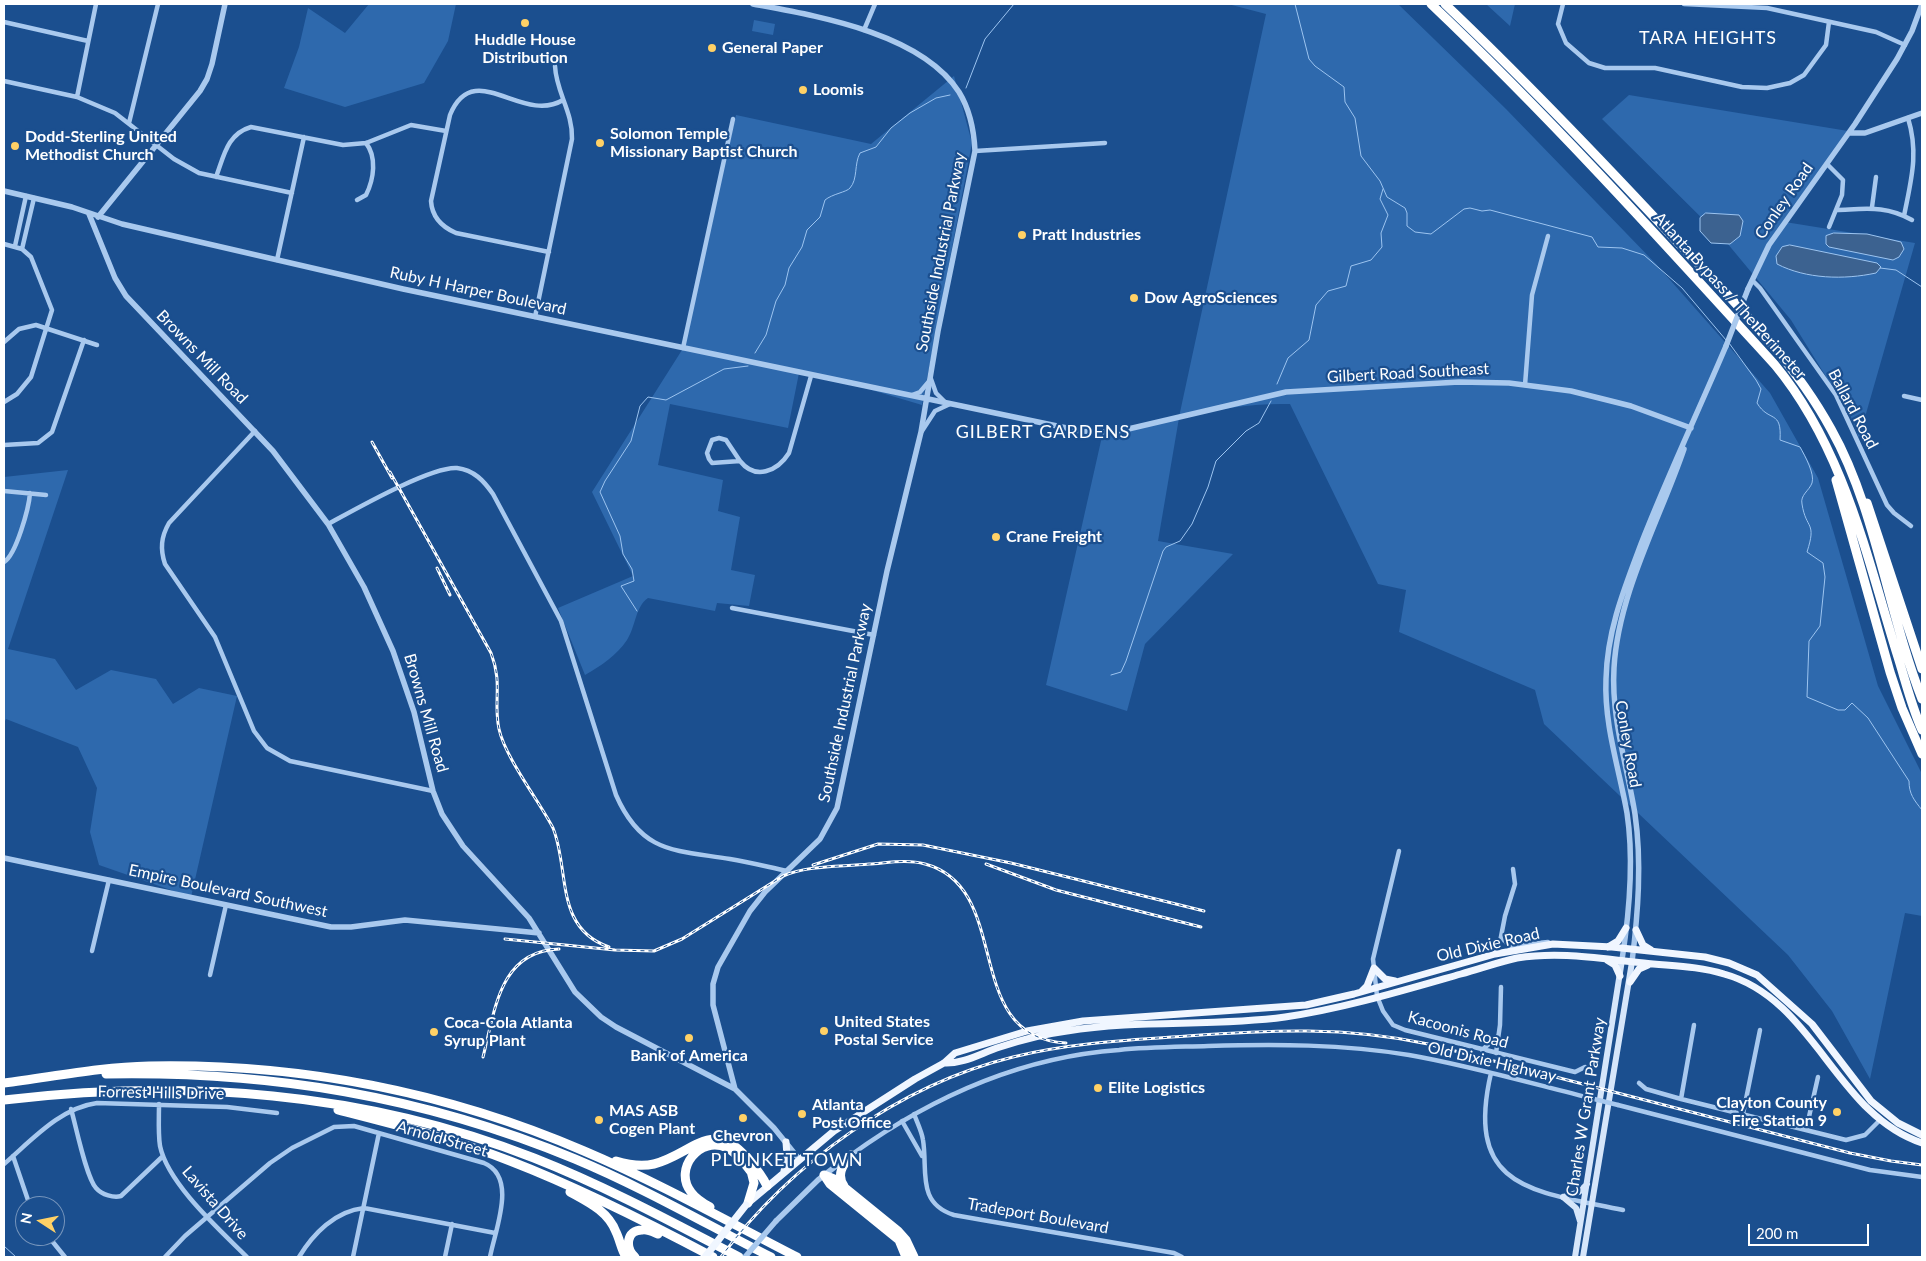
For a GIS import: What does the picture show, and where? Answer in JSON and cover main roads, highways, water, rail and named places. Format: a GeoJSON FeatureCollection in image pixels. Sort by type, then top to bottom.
{"type":"FeatureCollection","features":[{"type":"Feature","properties":{"kind":"highway","name":"Atlanta Bypass / The Perimeter"},"geometry":{"type":"LineString","coordinates":[[1431,4],[1555,125],[1775,365],[1803,403],[1831,455],[1849,502],[1922,730]]}},
{"type":"Feature","properties":{"kind":"highway","name":"Atlanta Bypass / The Perimeter"},"geometry":{"type":"LineString","coordinates":[[1446,4],[1516,72],[1618,177],[1777,351],[1815,402],[1832,430],[1850,469],[1922,699]]}},
{"type":"Feature","properties":{"kind":"highway"},"geometry":{"type":"LineString","coordinates":[[1831,455],[1838,488],[1890,672],[1902,708],[1922,754]]}},
{"type":"Feature","properties":{"kind":"highway"},"geometry":{"type":"LineString","coordinates":[[1850,469],[1872,516],[1922,669]]}},
{"type":"Feature","properties":{"kind":"highway"},"geometry":{"type":"LineString","coordinates":[[4,1083],[106,1068],[150,1066],[231,1068],[312,1075],[389,1088],[459,1106],[585,1151],[628,1164],[645,1166],[664,1161],[704,1140],[718,1139],[730,1142],[740,1150],[762,1175],[768,1186]]}},
{"type":"Feature","properties":{"kind":"highway"},"geometry":{"type":"LineString","coordinates":[[41,1078],[105,1074],[183,1073],[252,1078],[325,1087],[416,1106],[496,1130],[577,1160],[771,1257]]}},
{"type":"Feature","properties":{"kind":"highway"},"geometry":{"type":"LineString","coordinates":[[4,1100],[82,1092],[149,1089],[241,1092],[387,1114],[489,1142],[534,1158],[609,1191],[739,1257]]}},
{"type":"Feature","properties":{"kind":"highway"},"geometry":{"type":"LineString","coordinates":[[302,1100],[439,1137],[535,1172],[593,1196],[709,1256]]}},
{"type":"Feature","properties":{"kind":"highway"},"geometry":{"type":"LineString","coordinates":[[416,1106],[426,1113],[518,1142],[574,1164],[759,1257]]}},
{"type":"Feature","properties":{"kind":"highway"},"geometry":{"type":"LineString","coordinates":[[737,1226],[692,1193],[686,1181],[685,1170],[690,1159],[698,1150],[717,1145],[732,1151],[768,1186]]}},
{"type":"Feature","properties":{"kind":"highway"},"geometry":{"type":"LineString","coordinates":[[585,1151],[797,1257]]}},
{"type":"Feature","properties":{"kind":"highway"},"geometry":{"type":"LineString","coordinates":[[844,1186],[840,1180],[840,1172],[851,1155]]}},
{"type":"Feature","properties":{"kind":"highway"},"geometry":{"type":"LineString","coordinates":[[747,1204],[754,1183],[751,1171]]}},
{"type":"Feature","properties":{"kind":"highway"},"geometry":{"type":"LineString","coordinates":[[535,1172],[602,1211],[616,1230],[626,1257]]}},
{"type":"Feature","properties":{"kind":"highway"},"geometry":{"type":"LineString","coordinates":[[906,1257],[899,1240],[830,1184],[824,1175],[834,1178],[903,1236],[914,1257]]}},
{"type":"Feature","properties":{"kind":"highway"},"geometry":{"type":"LineString","coordinates":[[635,1257],[630,1252],[628,1243],[631,1236],[639,1230],[652,1231],[696,1248]]}},
{"type":"Feature","properties":{"kind":"main road"},"geometry":{"type":"LineString","coordinates":[[1607,947],[1618,941],[1626,928]]}},
{"type":"Feature","properties":{"kind":"main road"},"geometry":{"type":"LineString","coordinates":[[1636,930],[1642,945],[1655,952]]}},
{"type":"Feature","properties":{"kind":"main road","name":"Old Dixie Road"},"geometry":{"type":"LineString","coordinates":[[1083,1025],[1294,1007],[1361,992],[1495,954],[1532,946],[1573,945],[1624,948],[1716,959],[1758,975],[1812,1024],[1864,1093],[1885,1114],[1906,1128],[1922,1135]]}},
{"type":"Feature","properties":{"kind":"main road","name":"Old Dixie Road"},"geometry":{"type":"LineString","coordinates":[[1083,1025],[1284,1017],[1377,996],[1518,958],[1551,954],[1602,957],[1696,968],[1726,974],[1766,993],[1797,1021],[1880,1120],[1900,1134],[1922,1143]]}},
{"type":"Feature","properties":{"kind":"main road"},"geometry":{"type":"LineString","coordinates":[[1602,957],[1615,965],[1620,976]]}},
{"type":"Feature","properties":{"kind":"main road","name":"Charles W Grant Parkway"},"geometry":{"type":"LineString","coordinates":[[1575,1257],[1622,960]]}},
{"type":"Feature","properties":{"kind":"main road","name":"Charles W Grant Parkway"},"geometry":{"type":"LineString","coordinates":[[1583,1257],[1632,962]]}},
{"type":"Feature","properties":{"kind":"main road"},"geometry":{"type":"LineString","coordinates":[[1630,982],[1639,969],[1652,964]]}},
{"type":"Feature","properties":{"kind":"main road"},"geometry":{"type":"LineString","coordinates":[[1361,992],[1367,986],[1374,968],[1387,980],[1397,981]]}},
{"type":"Feature","properties":{"kind":"main road"},"geometry":{"type":"LineString","coordinates":[[709,1256],[747,1204],[799,1158],[853,1118],[944,1063],[957,1063],[1020,1041],[1083,1025]]}},
{"type":"Feature","properties":{"kind":"main road"},"geometry":{"type":"LineString","coordinates":[[784,1171],[788,1156],[786,1142]]}},
{"type":"Feature","properties":{"kind":"main road"},"geometry":{"type":"LineString","coordinates":[[1581,1227],[1576,1208],[1563,1197],[1579,1192],[1588,1183]]}},
{"type":"Feature","properties":{"kind":"waterway"},"geometry":{"type":"LineString","coordinates":[[966,88],[985,39],[1014,4]]}},
{"type":"Feature","properties":{"kind":"waterway"},"geometry":{"type":"LineString","coordinates":[[1295,4],[1309,59],[1315,66],[1344,87],[1345,102],[1355,118],[1361,156],[1380,181],[1387,197],[1405,208],[1407,226],[1415,232],[1431,234],[1464,209],[1490,210],[1592,237],[1598,247],[1622,248],[1644,255],[1682,288],[1726,340]]}},
{"type":"Feature","properties":{"kind":"waterway"},"geometry":{"type":"LineString","coordinates":[[755,353],[766,335],[776,301],[785,285],[789,268],[802,247],[807,230],[820,217],[825,200],[850,188],[854,180],[860,153],[876,147],[891,128],[910,113],[936,98],[950,95]]}},
{"type":"Feature","properties":{"kind":"waterway"},"geometry":{"type":"LineString","coordinates":[[1277,384],[1288,358],[1309,340],[1316,305],[1328,291],[1346,286],[1351,266],[1371,260],[1382,247],[1381,233],[1388,215],[1380,199],[1383,189]]}},
{"type":"Feature","properties":{"kind":"waterway"},"geometry":{"type":"LineString","coordinates":[[1880,268],[1896,270],[1922,287]]}},
{"type":"Feature","properties":{"kind":"waterway"},"geometry":{"type":"LineString","coordinates":[[1729,343],[1761,389],[1757,403],[1766,413],[1777,420],[1780,440],[1800,447],[1809,465],[1813,479],[1802,501],[1811,530],[1807,552],[1823,563],[1825,577],[1820,626],[1809,641],[1807,697],[1838,710],[1845,710],[1852,703],[1868,718],[1909,781],[1913,797],[1922,810]]}},
{"type":"Feature","properties":{"kind":"waterway"},"geometry":{"type":"LineString","coordinates":[[637,611],[621,586],[634,581],[632,569],[623,554],[620,536],[600,492],[631,441],[640,406],[648,397],[666,400],[724,369],[748,366]]}},
{"type":"Feature","properties":{"kind":"waterway"},"geometry":{"type":"LineString","coordinates":[[1111,675],[1121,672],[1126,661],[1163,551],[1166,547],[1180,541],[1192,524],[1208,487],[1216,461],[1246,431],[1259,423],[1271,401]]}},
{"type":"Feature","properties":{"kind":"waterway"},"geometry":{"type":"LineString","coordinates":[[4,1246],[16,1257]]}},
{"type":"Feature","properties":{"kind":"railway"},"geometry":{"type":"LineString","coordinates":[[372,442],[392,478]]}},
{"type":"Feature","properties":{"kind":"railway"},"geometry":{"type":"LineString","coordinates":[[390,472],[491,653],[495,664],[497,719],[502,740],[515,766],[553,828],[572,912],[579,926],[592,938],[609,947]]}},
{"type":"Feature","properties":{"kind":"railway"},"geometry":{"type":"LineString","coordinates":[[437,568],[450,595]]}},
{"type":"Feature","properties":{"kind":"railway"},"geometry":{"type":"LineString","coordinates":[[813,865],[878,844],[923,845],[1011,863],[1204,911]]}},
{"type":"Feature","properties":{"kind":"railway"},"geometry":{"type":"LineString","coordinates":[[505,939],[615,950],[654,951],[682,939],[783,876],[793,872],[825,867],[897,862],[925,864],[953,878],[970,901],[981,930],[998,990],[1011,1016],[1033,1035],[1066,1043]]}},
{"type":"Feature","properties":{"kind":"railway"},"geometry":{"type":"LineString","coordinates":[[986,864],[1056,890],[1201,927]]}},
{"type":"Feature","properties":{"kind":"railway"},"geometry":{"type":"LineString","coordinates":[[483,1057],[496,1003],[503,986],[512,972],[524,960],[539,952],[559,949]]}},
{"type":"Feature","properties":{"kind":"railway"},"geometry":{"type":"LineString","coordinates":[[721,1257],[780,1190],[814,1160],[850,1133],[889,1108],[929,1087],[971,1070],[1034,1052],[1078,1045],[1143,1039],[1278,1031],[1337,1032],[1397,1038],[1428,1044],[1850,1153],[1922,1165]]}},
{"type":"Feature","properties":{"kind":"place","name":"Huddle House Distribution"},"geometry":{"type":"Point","coordinates":[525,23]}},
{"type":"Feature","properties":{"kind":"place","name":"General Paper"},"geometry":{"type":"Point","coordinates":[712,48]}},
{"type":"Feature","properties":{"kind":"place","name":"Loomis"},"geometry":{"type":"Point","coordinates":[803,90]}},
{"type":"Feature","properties":{"kind":"place","name":"Solomon Temple Missionary Baptist Church"},"geometry":{"type":"Point","coordinates":[600,143]}},
{"type":"Feature","properties":{"kind":"place","name":"Dodd-Sterling United Methodist Church"},"geometry":{"type":"Point","coordinates":[15,146]}},
{"type":"Feature","properties":{"kind":"place","name":"Pratt Industries"},"geometry":{"type":"Point","coordinates":[1022,235]}},
{"type":"Feature","properties":{"kind":"place","name":"Dow AgroSciences"},"geometry":{"type":"Point","coordinates":[1134,298]}},
{"type":"Feature","properties":{"kind":"place","name":"Crane Freight"},"geometry":{"type":"Point","coordinates":[996,537]}},
{"type":"Feature","properties":{"kind":"place","name":"United States Postal Service"},"geometry":{"type":"Point","coordinates":[824,1031]}},
{"type":"Feature","properties":{"kind":"place","name":"Coca-Cola Atlanta Syrup Plant"},"geometry":{"type":"Point","coordinates":[434,1032]}},
{"type":"Feature","properties":{"kind":"place","name":"Bank of America"},"geometry":{"type":"Point","coordinates":[689,1038]}},
{"type":"Feature","properties":{"kind":"place","name":"Elite Logistics"},"geometry":{"type":"Point","coordinates":[1098,1088]}},
{"type":"Feature","properties":{"kind":"place","name":"Clayton County Fire Station 9"},"geometry":{"type":"Point","coordinates":[1837,1112]}},
{"type":"Feature","properties":{"kind":"place","name":"Atlanta Post Office"},"geometry":{"type":"Point","coordinates":[802,1114]}},
{"type":"Feature","properties":{"kind":"place","name":"Chevron"},"geometry":{"type":"Point","coordinates":[743,1118]}},
{"type":"Feature","properties":{"kind":"place","name":"MAS ASB Cogen Plant"},"geometry":{"type":"Point","coordinates":[599,1120]}},
{"type":"Feature","properties":{"kind":"district","name":"TARA HEIGHTS"},"geometry":{"type":"Point","coordinates":[1708,38]}},
{"type":"Feature","properties":{"kind":"district","name":"GILBERT GARDENS"},"geometry":{"type":"Point","coordinates":[1043,432]}},
{"type":"Feature","properties":{"kind":"district","name":"PLUNKET TOWN"},"geometry":{"type":"Point","coordinates":[787,1160]}}]}
